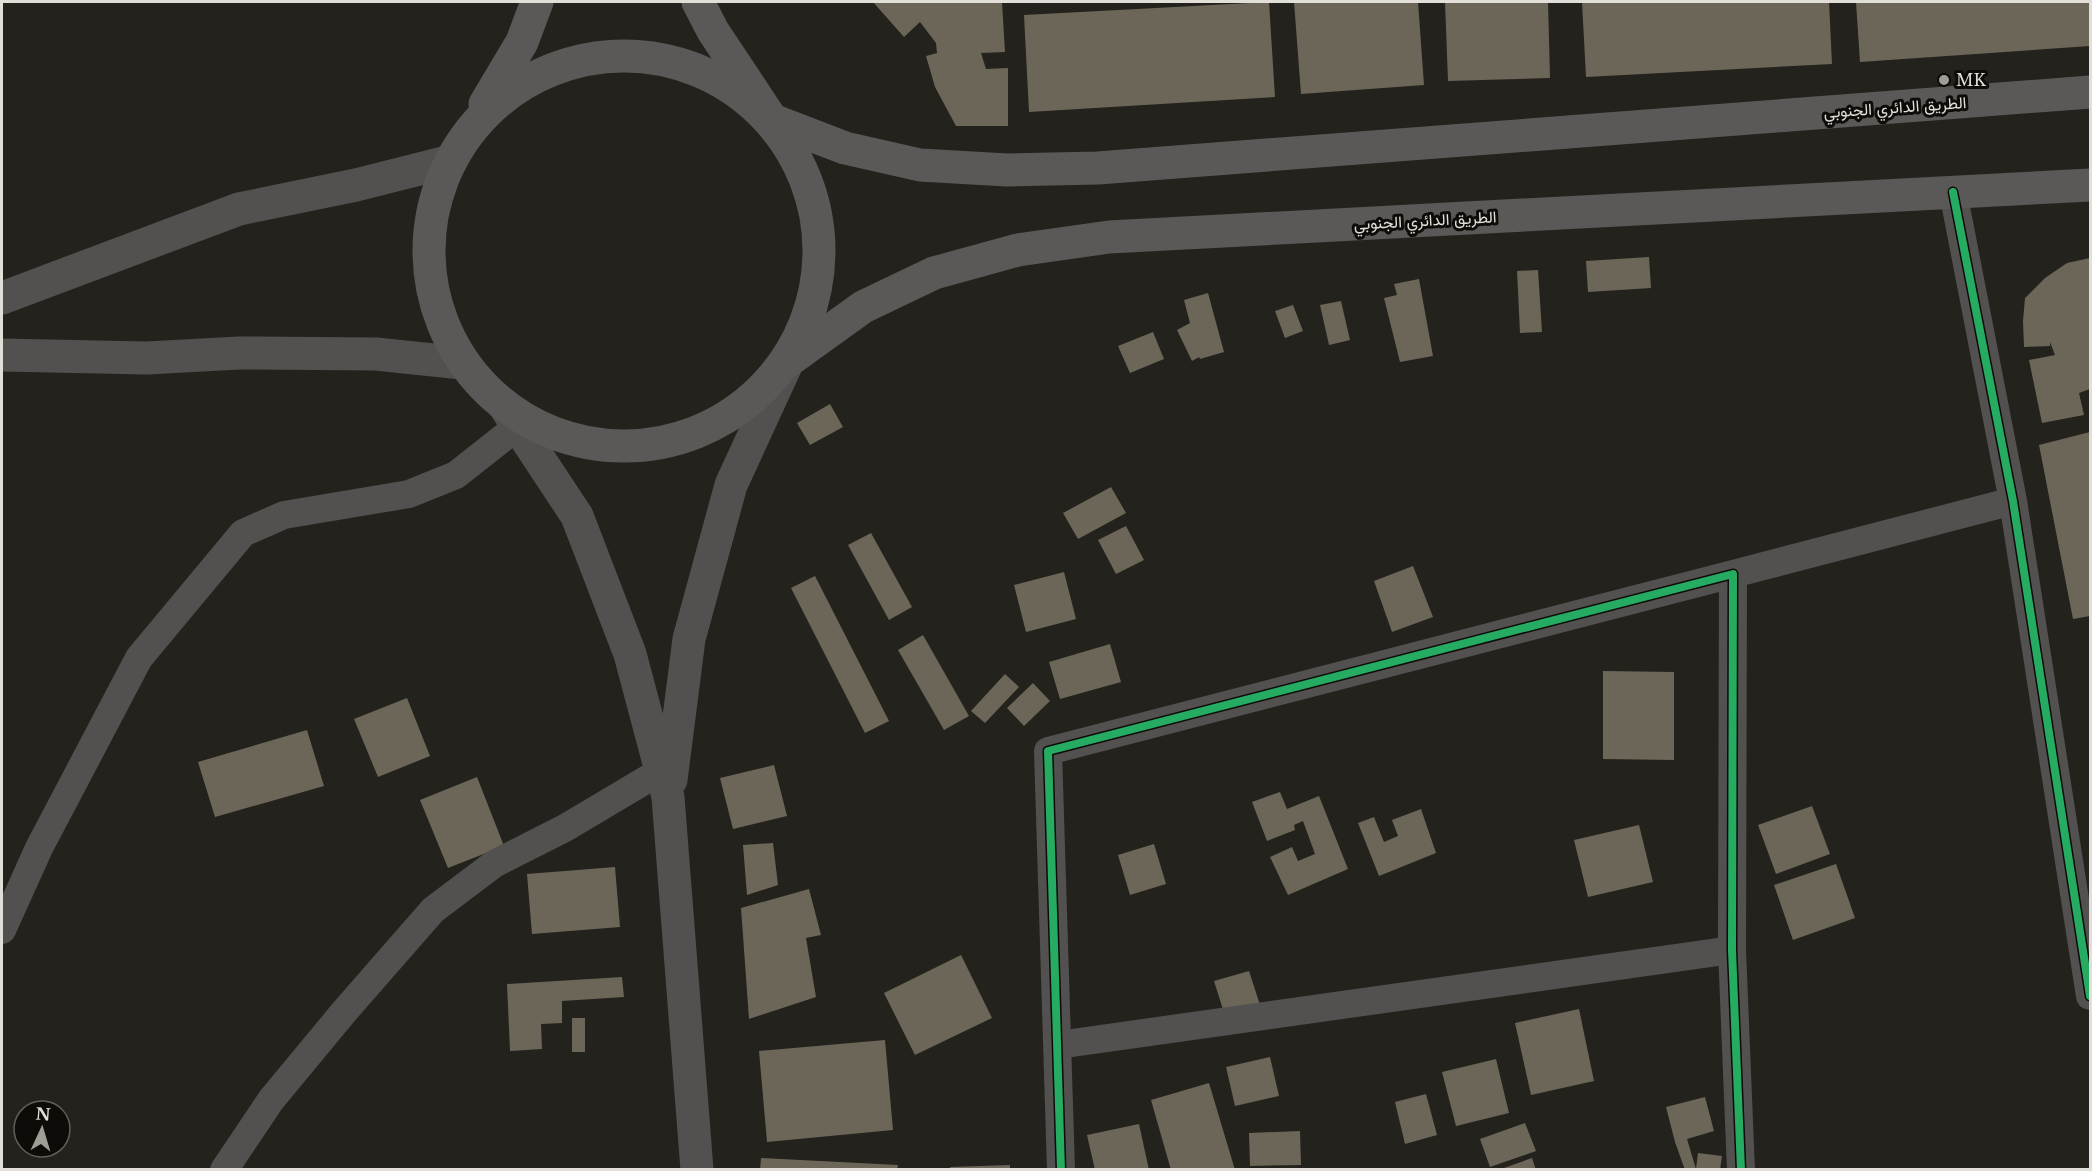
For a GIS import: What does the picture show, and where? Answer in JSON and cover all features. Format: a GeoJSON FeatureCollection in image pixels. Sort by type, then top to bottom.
{"type":"FeatureCollection","features":[{"type":"Feature","properties":{"kind":"main road"},"geometry":{"type":"LineString","coordinates":[[537,2],[522,42],[441,178],[427,241],[434,305],[462,363],[513,418],[564,438],[627,448],[689,437],[745,407],[788,361],[815,302],[822,238],[807,175],[713,31],[698,2]]}},
{"type":"Feature","properties":{"kind":"main road"},"geometry":{"type":"LineString","coordinates":[[474,123],[526,80],[589,57],[656,57],[720,79],[772,120]]}},
{"type":"Feature","properties":{"kind":"main road","name":"الطريق الدائري الجنوبي"},"geometry":{"type":"LineString","coordinates":[[772,120],[844,148],[920,165],[1018,170],[1098,168],[2091,92]]}},
{"type":"Feature","properties":{"kind":"main road","name":"الطريق الدائري الجنوبي"},"geometry":{"type":"LineString","coordinates":[[788,361],[863,307],[934,273],[1018,250],[1109,237],[2091,185]]}},
{"type":"Feature","properties":{"kind":"street"},"geometry":{"type":"LineString","coordinates":[[2,298],[239,208],[356,185],[451,161]]}},
{"type":"Feature","properties":{"kind":"street"},"geometry":{"type":"LineString","coordinates":[[1953,192],[2013,501],[2091,996]]}},
{"type":"Feature","properties":{"kind":"street"},"geometry":{"type":"LineString","coordinates":[[2,355],[147,358],[239,352],[376,354],[462,363]]}},
{"type":"Feature","properties":{"kind":"street"},"geometry":{"type":"LineString","coordinates":[[665,784],[690,639],[731,485],[788,361]]}},
{"type":"Feature","properties":{"kind":"street"},"geometry":{"type":"LineString","coordinates":[[2,930],[39,848],[139,658],[243,533],[284,515],[409,494],[456,475],[513,418],[577,516],[630,654],[665,784],[697,1170]]}},
{"type":"Feature","properties":{"kind":"street"},"geometry":{"type":"LineString","coordinates":[[1061,1170],[1048,751],[2013,501]]}},
{"type":"Feature","properties":{"kind":"street"},"geometry":{"type":"LineString","coordinates":[[1733,574],[1732,950],[1741,1170]]}},
{"type":"Feature","properties":{"kind":"street"},"geometry":{"type":"LineString","coordinates":[[224,1170],[271,1100],[433,910],[494,864],[565,828],[665,784]]}},
{"type":"Feature","properties":{"kind":"street"},"geometry":{"type":"LineString","coordinates":[[1058,1045],[1732,950]]}},
{"type":"Feature","properties":{"kind":"building"},"geometry":{"type":"Polygon","coordinates":[[[873,2],[1002,2],[1005,52],[981,53],[986,69],[1008,68],[1008,126],[956,126],[935,87],[926,56],[937,53],[936,43],[920,22],[904,37],[873,2]]]}},
{"type":"Feature","properties":{"kind":"building"},"geometry":{"type":"Polygon","coordinates":[[[1269,2],[1275,97],[1029,112],[1024,15],[1269,2]]]}},
{"type":"Feature","properties":{"kind":"building"},"geometry":{"type":"Polygon","coordinates":[[[1294,2],[1418,2],[1424,85],[1301,94],[1294,2]]]}},
{"type":"Feature","properties":{"kind":"building"},"geometry":{"type":"Polygon","coordinates":[[[1445,2],[1548,2],[1550,78],[1448,81],[1445,2]]]}},
{"type":"Feature","properties":{"kind":"building"},"geometry":{"type":"Polygon","coordinates":[[[1582,2],[1829,2],[1832,64],[1586,77],[1582,2]]]}},
{"type":"Feature","properties":{"kind":"building"},"geometry":{"type":"Polygon","coordinates":[[[1856,2],[2090,2],[2090,46],[1860,62],[1856,2]]]}},
{"type":"Feature","properties":{"kind":"building"},"geometry":{"type":"Polygon","coordinates":[[[1649,257],[1651,288],[1588,292],[1586,261],[1649,257]]]}},
{"type":"Feature","properties":{"kind":"building"},"geometry":{"type":"Polygon","coordinates":[[[2090,258],[2090,389],[2079,393],[2084,415],[2042,423],[2029,360],[2055,355],[2050,342],[2050,346],[2024,347],[2025,298],[2045,278],[2067,263],[2090,258]]]}},
{"type":"Feature","properties":{"kind":"building"},"geometry":{"type":"Polygon","coordinates":[[[1538,270],[1542,332],[1520,333],[1517,271],[1538,270]]]}},
{"type":"Feature","properties":{"kind":"building"},"geometry":{"type":"Polygon","coordinates":[[[1419,279],[1433,356],[1400,362],[1384,298],[1397,295],[1394,284],[1419,279]]]}},
{"type":"Feature","properties":{"kind":"building"},"geometry":{"type":"Polygon","coordinates":[[[1208,293],[1224,352],[1200,359],[1199,357],[1192,361],[1177,330],[1190,323],[1184,300],[1208,293]]]}},
{"type":"Feature","properties":{"kind":"building"},"geometry":{"type":"Polygon","coordinates":[[[1341,301],[1350,340],[1329,345],[1320,305],[1341,301]]]}},
{"type":"Feature","properties":{"kind":"building"},"geometry":{"type":"Polygon","coordinates":[[[1293,305],[1303,331],[1285,338],[1275,311],[1293,305]]]}},
{"type":"Feature","properties":{"kind":"building"},"geometry":{"type":"Polygon","coordinates":[[[1153,332],[1164,359],[1130,373],[1118,346],[1153,332]]]}},
{"type":"Feature","properties":{"kind":"building"},"geometry":{"type":"Polygon","coordinates":[[[830,404],[843,427],[810,445],[797,423],[830,404]]]}},
{"type":"Feature","properties":{"kind":"building"},"geometry":{"type":"Polygon","coordinates":[[[2090,432],[2090,616],[2073,619],[2039,445],[2090,432]]]}},
{"type":"Feature","properties":{"kind":"building"},"geometry":{"type":"Polygon","coordinates":[[[1111,487],[1126,513],[1078,539],[1063,513],[1111,487]]]}},
{"type":"Feature","properties":{"kind":"building"},"geometry":{"type":"Polygon","coordinates":[[[1126,526],[1144,560],[1116,574],[1098,540],[1126,526]]]}},
{"type":"Feature","properties":{"kind":"building"},"geometry":{"type":"Polygon","coordinates":[[[871,533],[912,607],[889,620],[848,545],[871,533]]]}},
{"type":"Feature","properties":{"kind":"building"},"geometry":{"type":"Polygon","coordinates":[[[1413,566],[1433,617],[1392,632],[1374,581],[1413,566]]]}},
{"type":"Feature","properties":{"kind":"building"},"geometry":{"type":"Polygon","coordinates":[[[1064,572],[1076,619],[1026,632],[1014,585],[1064,572]]]}},
{"type":"Feature","properties":{"kind":"building"},"geometry":{"type":"Polygon","coordinates":[[[815,576],[889,721],[865,733],[791,588],[815,576]]]}},
{"type":"Feature","properties":{"kind":"building"},"geometry":{"type":"Polygon","coordinates":[[[923,635],[969,716],[944,730],[898,650],[923,635]]]}},
{"type":"Feature","properties":{"kind":"building"},"geometry":{"type":"Polygon","coordinates":[[[1110,644],[1121,682],[1060,699],[1049,662],[1110,644]]]}},
{"type":"Feature","properties":{"kind":"building"},"geometry":{"type":"Polygon","coordinates":[[[1603,671],[1674,672],[1674,760],[1603,759],[1603,671]]]}},
{"type":"Feature","properties":{"kind":"building"},"geometry":{"type":"Polygon","coordinates":[[[1005,674],[1019,687],[985,723],[971,711],[1005,674]]]}},
{"type":"Feature","properties":{"kind":"building"},"geometry":{"type":"Polygon","coordinates":[[[1033,683],[1050,701],[1024,726],[1007,708],[1033,683]]]}},
{"type":"Feature","properties":{"kind":"building"},"geometry":{"type":"Polygon","coordinates":[[[407,698],[430,756],[378,777],[354,719],[407,698]]]}},
{"type":"Feature","properties":{"kind":"building"},"geometry":{"type":"Polygon","coordinates":[[[307,730],[324,786],[215,817],[198,762],[307,730]]]}},
{"type":"Feature","properties":{"kind":"building"},"geometry":{"type":"Polygon","coordinates":[[[774,765],[787,816],[733,829],[720,778],[774,765]]]}},
{"type":"Feature","properties":{"kind":"building"},"geometry":{"type":"Polygon","coordinates":[[[477,777],[504,846],[448,868],[420,800],[477,777]]]}},
{"type":"Feature","properties":{"kind":"building"},"geometry":{"type":"Polygon","coordinates":[[[1280,792],[1287,809],[1319,796],[1348,869],[1288,895],[1270,857],[1292,847],[1298,861],[1315,854],[1303,821],[1294,825],[1295,830],[1267,841],[1252,802],[1280,792]]]}},
{"type":"Feature","properties":{"kind":"building"},"geometry":{"type":"Polygon","coordinates":[[[1812,806],[1830,854],[1776,874],[1758,825],[1812,806]]]}},
{"type":"Feature","properties":{"kind":"building"},"geometry":{"type":"Polygon","coordinates":[[[1421,809],[1436,853],[1379,876],[1358,823],[1374,817],[1384,842],[1398,836],[1392,820],[1421,809]]]}},
{"type":"Feature","properties":{"kind":"building"},"geometry":{"type":"Polygon","coordinates":[[[1639,825],[1653,882],[1588,897],[1574,840],[1639,825]]]}},
{"type":"Feature","properties":{"kind":"building"},"geometry":{"type":"Polygon","coordinates":[[[773,843],[778,885],[747,895],[743,845],[773,843]]]}},
{"type":"Feature","properties":{"kind":"building"},"geometry":{"type":"Polygon","coordinates":[[[1154,844],[1166,884],[1130,895],[1118,855],[1154,844]]]}},
{"type":"Feature","properties":{"kind":"building"},"geometry":{"type":"Polygon","coordinates":[[[1836,864],[1855,918],[1793,940],[1774,885],[1836,864]]]}},
{"type":"Feature","properties":{"kind":"building"},"geometry":{"type":"Polygon","coordinates":[[[615,867],[620,927],[532,934],[527,874],[615,867]]]}},
{"type":"Feature","properties":{"kind":"building"},"geometry":{"type":"Polygon","coordinates":[[[809,889],[821,935],[806,938],[816,997],[749,1019],[741,908],[809,889]]]}},
{"type":"Feature","properties":{"kind":"building"},"geometry":{"type":"Polygon","coordinates":[[[961,955],[992,1018],[915,1055],[884,993],[961,955]]]}},
{"type":"Feature","properties":{"kind":"building"},"geometry":{"type":"Polygon","coordinates":[[[1249,971],[1261,1008],[1226,1019],[1214,981],[1249,971]]]}},
{"type":"Feature","properties":{"kind":"building"},"geometry":{"type":"Polygon","coordinates":[[[622,977],[624,997],[562,1001],[562,1023],[541,1024],[542,1049],[510,1051],[507,984],[622,977]]]}},
{"type":"Feature","properties":{"kind":"building"},"geometry":{"type":"Polygon","coordinates":[[[1579,1009],[1594,1081],[1531,1095],[1515,1023],[1579,1009]]]}},
{"type":"Feature","properties":{"kind":"building"},"geometry":{"type":"Polygon","coordinates":[[[572,1018],[585,1018],[585,1052],[572,1052],[572,1018]]]}},
{"type":"Feature","properties":{"kind":"building"},"geometry":{"type":"Polygon","coordinates":[[[885,1040],[893,1130],[767,1142],[759,1051],[885,1040]]]}},
{"type":"Feature","properties":{"kind":"building"},"geometry":{"type":"Polygon","coordinates":[[[1270,1057],[1279,1096],[1235,1106],[1226,1067],[1270,1057]]]}},
{"type":"Feature","properties":{"kind":"building"},"geometry":{"type":"Polygon","coordinates":[[[1496,1059],[1509,1113],[1456,1126],[1442,1072],[1496,1059]]]}},
{"type":"Feature","properties":{"kind":"building"},"geometry":{"type":"Polygon","coordinates":[[[1209,1083],[1235,1170],[1171,1170],[1151,1100],[1209,1083]]]}},
{"type":"Feature","properties":{"kind":"building"},"geometry":{"type":"Polygon","coordinates":[[[1426,1094],[1437,1135],[1405,1144],[1395,1102],[1426,1094]]]}},
{"type":"Feature","properties":{"kind":"building"},"geometry":{"type":"Polygon","coordinates":[[[1705,1097],[1714,1131],[1687,1139],[1696,1169],[1698,1153],[1722,1156],[1720,1170],[1685,1170],[1666,1107],[1705,1097]]]}},
{"type":"Feature","properties":{"kind":"building"},"geometry":{"type":"Polygon","coordinates":[[[1525,1123],[1536,1151],[1490,1167],[1480,1139],[1525,1123]]]}},
{"type":"Feature","properties":{"kind":"building"},"geometry":{"type":"Polygon","coordinates":[[[1139,1124],[1149,1170],[1095,1170],[1087,1135],[1139,1124]]]}},
{"type":"Feature","properties":{"kind":"building"},"geometry":{"type":"Polygon","coordinates":[[[1300,1131],[1301,1165],[1250,1166],[1249,1133],[1300,1131]]]}},
{"type":"Feature","properties":{"kind":"building"},"geometry":{"type":"Polygon","coordinates":[[[761,1158],[898,1165],[897,1170],[760,1170],[761,1158]]]}},
{"type":"Feature","properties":{"kind":"building"},"geometry":{"type":"Polygon","coordinates":[[[1532,1158],[1536,1170],[1501,1170],[1501,1169],[1532,1158]]]}},
{"type":"Feature","properties":{"kind":"building"},"geometry":{"type":"Polygon","coordinates":[[[1010,1165],[1010,1170],[950,1170],[950,1167],[1010,1165]]]}},
{"type":"Feature","properties":{"kind":"cycle path"},"geometry":{"type":"LineString","coordinates":[[1953,192],[2013,501],[2090,996]]}},
{"type":"Feature","properties":{"kind":"cycle path"},"geometry":{"type":"LineString","coordinates":[[1061,1170],[1048,751],[1733,574],[1732,950],[1741,1170]]}},
{"type":"Feature","properties":{"kind":"place","name":"MK"},"geometry":{"type":"Point","coordinates":[1944,80]}}]}
